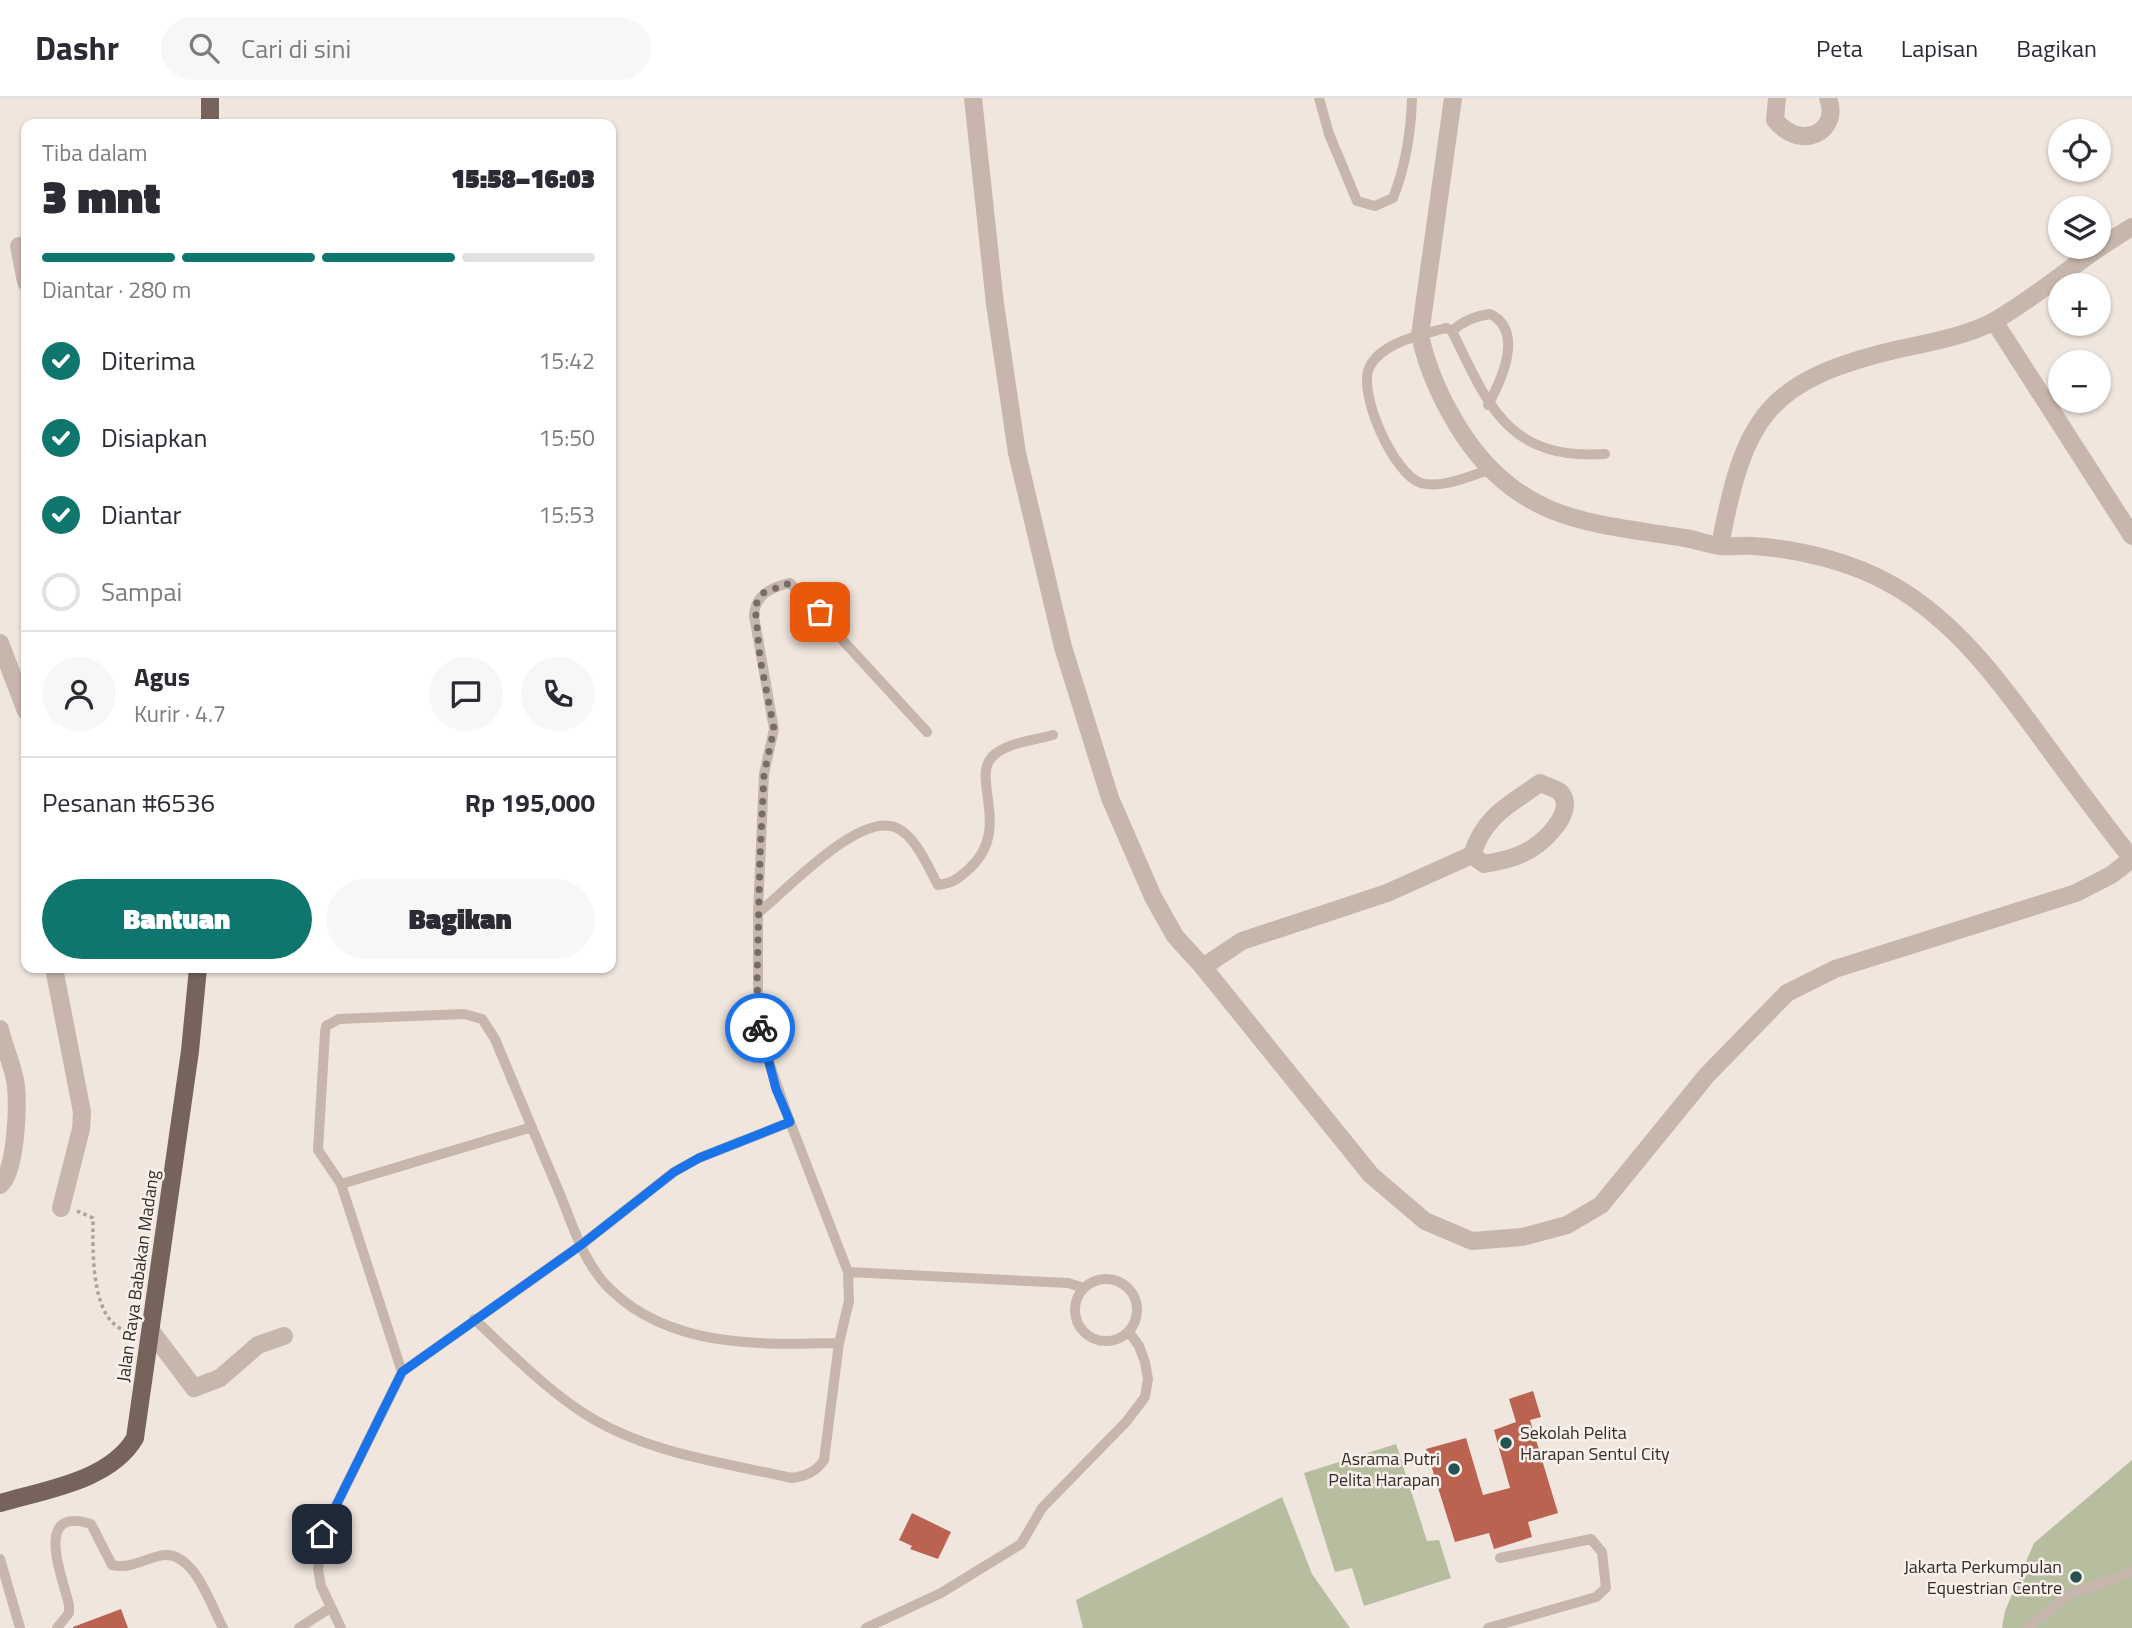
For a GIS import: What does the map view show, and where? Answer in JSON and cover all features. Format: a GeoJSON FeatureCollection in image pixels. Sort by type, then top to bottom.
{"type":"FeatureCollection","features":[{"type":"Feature","properties":{"kind":"main road"},"geometry":{"type":"LineString","coordinates":[[210,98],[210,119]]}},
{"type":"Feature","properties":{"kind":"main road","name":"Jalan Raya Babakan Madang"},"geometry":{"type":"LineString","coordinates":[[0,1503],[90,1474],[107,1465],[130,1447],[138,1427],[190,1051],[198,973]]}},
{"type":"Feature","properties":{"kind":"street"},"geometry":{"type":"LineString","coordinates":[[973,98],[995,304],[1017,453],[1063,648],[1110,798],[1153,897],[1175,936],[1371,1175],[1425,1221],[1472,1241],[1522,1237],[1567,1225],[1601,1205],[1707,1075],[1787,993],[1835,969],[2076,893],[2111,875],[2132,859],[2008,692],[1965,642],[1928,607],[1893,585],[1852,567],[1784,550],[1720,546],[1639,534],[1573,518],[1544,507],[1504,484],[1489,470],[1440,396],[1426,366],[1420,335],[1453,98]]}},
{"type":"Feature","properties":{"kind":"street"},"geometry":{"type":"LineString","coordinates":[[1777,98],[1774,103],[1775,120],[1786,132],[1801,138],[1817,134],[1828,122],[1831,106],[1828,98]]}},
{"type":"Feature","properties":{"kind":"street"},"geometry":{"type":"LineString","coordinates":[[1720,546],[1730,493],[1751,436],[1763,415],[1800,382],[1839,365],[1994,321],[2132,227]]}},
{"type":"Feature","properties":{"kind":"street"},"geometry":{"type":"LineString","coordinates":[[19,246],[21,256]]}},
{"type":"Feature","properties":{"kind":"street"},"geometry":{"type":"LineString","coordinates":[[1994,321],[2132,536]]}},
{"type":"Feature","properties":{"kind":"street"},"geometry":{"type":"LineString","coordinates":[[0,643],[21,698]]}},
{"type":"Feature","properties":{"kind":"street"},"geometry":{"type":"LineString","coordinates":[[1203,967],[1253,937],[1387,893],[1472,855],[1479,832],[1498,813],[1540,783],[1559,790],[1564,800],[1563,814],[1549,834],[1531,849],[1484,864],[1472,855]]}},
{"type":"Feature","properties":{"kind":"street"},"geometry":{"type":"LineString","coordinates":[[55,973],[82,1112],[81,1129],[61,1208]]}},
{"type":"Feature","properties":{"kind":"street"},"geometry":{"type":"LineString","coordinates":[[0,1029],[15,1084],[16,1115],[9,1176],[0,1185]]}},
{"type":"Feature","properties":{"kind":"street"},"geometry":{"type":"LineString","coordinates":[[151,1331],[194,1388],[220,1378],[258,1345],[284,1336]]}},
{"type":"Feature","properties":{"kind":"lane"},"geometry":{"type":"LineString","coordinates":[[1319,98],[1329,134],[1357,201],[1375,206],[1392,198],[1403,171],[1411,128],[1412,98]]}},
{"type":"Feature","properties":{"kind":"lane"},"geometry":{"type":"LineString","coordinates":[[1452,331],[1466,320],[1481,315],[1490,314],[1503,324],[1508,341],[1505,372],[1488,405]]}},
{"type":"Feature","properties":{"kind":"lane"},"geometry":{"type":"LineString","coordinates":[[1489,470],[1450,482],[1422,484],[1405,475],[1393,458],[1377,422],[1366,381],[1370,366],[1388,349],[1420,335],[1446,328],[1452,331],[1488,405],[1513,433],[1550,451],[1569,455],[1605,454]]}},
{"type":"Feature","properties":{"kind":"lane"},"geometry":{"type":"LineString","coordinates":[[474,1319],[545,1385],[593,1419],[616,1430],[669,1451],[792,1478],[809,1474],[824,1460],[839,1343],[849,1301],[848,1272],[790,1122],[764,1048],[758,1017],[758,913],[764,774],[774,729],[754,616],[755,606],[763,593],[790,583],[927,732]]}},
{"type":"Feature","properties":{"kind":"lane"},"geometry":{"type":"LineString","coordinates":[[758,913],[784,893],[820,856],[845,840],[877,828],[894,826],[907,835],[937,885],[954,883],[980,859],[992,829],[986,780],[988,762],[994,754],[1053,735]]}},
{"type":"Feature","properties":{"kind":"lane"},"geometry":{"type":"LineString","coordinates":[[402,1372],[341,1184],[320,1156],[316,1143],[326,1026],[339,1019],[475,1015],[489,1027],[581,1245],[595,1272],[611,1291],[656,1321],[741,1343],[839,1343]]}},
{"type":"Feature","properties":{"kind":"lane"},"geometry":{"type":"LineString","coordinates":[[341,1628],[330,1608],[318,1569],[322,1534],[402,1372],[581,1245],[685,1166],[790,1122]]}},
{"type":"Feature","properties":{"kind":"lane"},"geometry":{"type":"LineString","coordinates":[[341,1184],[532,1127]]}},
{"type":"Feature","properties":{"kind":"lane"},"geometry":{"type":"LineString","coordinates":[[848,1272],[1077,1284],[1084,1288]]}},
{"type":"Feature","properties":{"kind":"lane"},"geometry":{"type":"LineString","coordinates":[[1108,1278],[1124,1284],[1135,1298],[1137,1307],[1129,1332],[1113,1340],[1104,1341],[1081,1329],[1075,1303],[1084,1288],[1091,1282],[1108,1278]]}},
{"type":"Feature","properties":{"kind":"lane"},"geometry":{"type":"LineString","coordinates":[[866,1628],[941,1593],[1021,1544],[1042,1508],[1126,1422],[1145,1397],[1148,1378],[1145,1362],[1139,1346],[1129,1332]]}},
{"type":"Feature","properties":{"kind":"lane"},"geometry":{"type":"LineString","coordinates":[[57,1628],[69,1613],[69,1605],[54,1545],[58,1529],[66,1522],[77,1520],[91,1524],[112,1565],[125,1568],[162,1555],[190,1564],[223,1628]]}},
{"type":"Feature","properties":{"kind":"lane"},"geometry":{"type":"LineString","coordinates":[[1488,1628],[1595,1597],[1606,1588],[1602,1552],[1591,1539],[1500,1558]]}},
{"type":"Feature","properties":{"kind":"lane"},"geometry":{"type":"LineString","coordinates":[[0,1559],[20,1628]]}},
{"type":"Feature","properties":{"kind":"lane"},"geometry":{"type":"LineString","coordinates":[[2027,1628],[2070,1594],[2132,1572]]}},
{"type":"Feature","properties":{"kind":"lane"},"geometry":{"type":"LineString","coordinates":[[299,1628],[330,1608]]}},
{"type":"Feature","properties":{"kind":"path"},"geometry":{"type":"LineString","coordinates":[[61,1208],[86,1212],[93,1218],[94,1278],[108,1316],[128,1332],[151,1331]]}},
{"type":"Feature","properties":{"kind":"green space"},"geometry":{"type":"Polygon","coordinates":[[[1396,1444],[1427,1541],[1439,1540],[1451,1578],[1364,1606],[1352,1568],[1335,1572],[1304,1473],[1396,1444]]]}},
{"type":"Feature","properties":{"kind":"green space","name":"Jakarta Perkumpulan Equestrian Centre"},"geometry":{"type":"Polygon","coordinates":[[[2132,1460],[2132,1628],[2002,1628],[2005,1611],[2034,1543],[2132,1460]]]}},
{"type":"Feature","properties":{"kind":"green space"},"geometry":{"type":"Polygon","coordinates":[[[1282,1497],[1312,1574],[1350,1628],[1083,1628],[1076,1600],[1282,1497]]]}},
{"type":"Feature","properties":{"kind":"building","name":"Asrama Putri Pelita Harapan"},"geometry":{"type":"Polygon","coordinates":[[[1533,1391],[1541,1417],[1530,1420],[1558,1513],[1528,1522],[1532,1537],[1494,1549],[1489,1533],[1455,1542],[1426,1449],[1466,1438],[1483,1495],[1510,1488],[1494,1430],[1516,1422],[1509,1399],[1533,1391]]]}},
{"type":"Feature","properties":{"kind":"building"},"geometry":{"type":"Polygon","coordinates":[[[912,1513],[951,1532],[938,1559],[910,1549],[912,1546],[899,1540],[912,1513]]]}},
{"type":"Feature","properties":{"kind":"building"},"geometry":{"type":"Polygon","coordinates":[[[121,1609],[128,1628],[73,1628],[73,1627],[121,1609]]]}},
{"type":"Feature","properties":{"kind":"way so far"},"geometry":{"type":"LineString","coordinates":[[760,1028],[757,983],[760,857],[764,774],[774,729],[760,658],[755,606],[763,593],[777,585],[790,583],[820,612]]}},
{"type":"Feature","properties":{"kind":"place","name":"Sekolah Pelita Harapan Sentul City"},"geometry":{"type":"Point","coordinates":[1506,1443]}},
{"type":"Feature","properties":{"kind":"place","name":"Asrama Putri Pelita Harapan"},"geometry":{"type":"Point","coordinates":[1454,1469]}},
{"type":"Feature","properties":{"kind":"place","name":"Jakarta Perkumpulan Equestrian Centre"},"geometry":{"type":"Point","coordinates":[2076,1577]}},
{"type":"Feature","properties":{"kind":"route"},"geometry":{"type":"LineString","coordinates":[[322,1534],[402,1372],[581,1245],[674,1172],[699,1158],[790,1122],[776,1089],[760,1028]]}}]}
